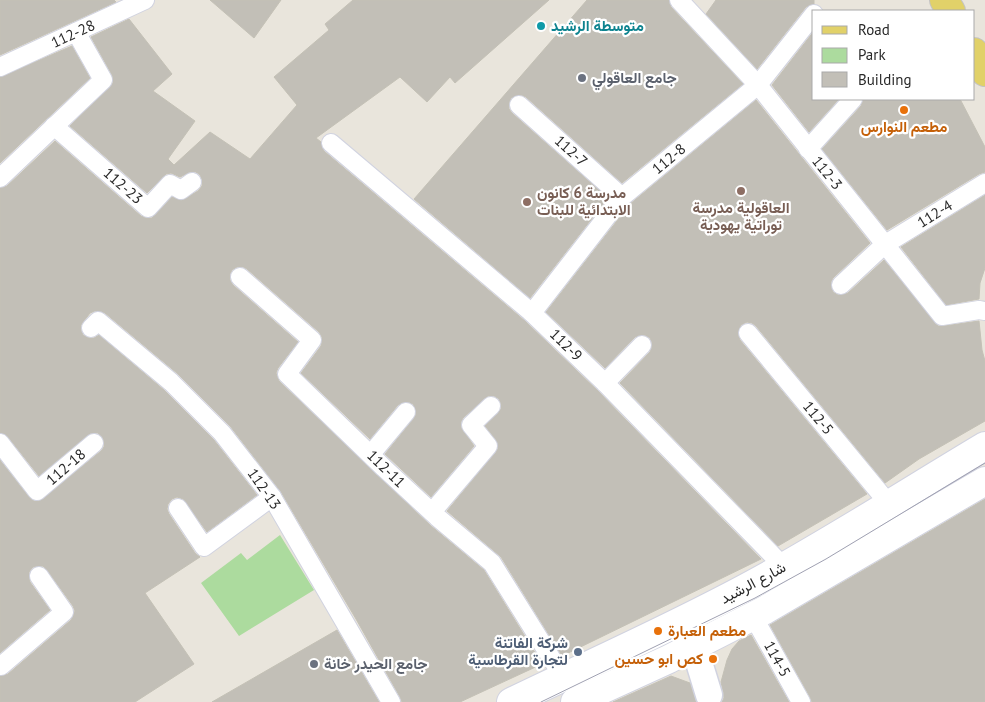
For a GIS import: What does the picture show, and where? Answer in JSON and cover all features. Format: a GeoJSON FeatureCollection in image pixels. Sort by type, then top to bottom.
{"type":"FeatureCollection","features":[{"type":"Feature","properties":{"kind":"main road"},"geometry":{"type":"LineString","coordinates":[[975,54],[985,72]]}},
{"type":"Feature","properties":{"kind":"street","name":"شارع الرشيد"},"geometry":{"type":"LineString","coordinates":[[511,702],[656,633],[753,584],[985,446]]}},
{"type":"Feature","properties":{"kind":"street","name":"شارع الرشيد"},"geometry":{"type":"LineString","coordinates":[[575,702],[612,694],[694,646],[753,616],[833,571],[985,481]]}},
{"type":"Feature","properties":{"kind":"street"},"geometry":{"type":"LineString","coordinates":[[694,646],[711,699]]}},
{"type":"Feature","properties":{"kind":"lane","name":"112-28"},"geometry":{"type":"LineString","coordinates":[[0,67],[145,0]]}},
{"type":"Feature","properties":{"kind":"lane","name":"112-3"},"geometry":{"type":"LineString","coordinates":[[679,0],[758,85],[942,316],[979,310],[985,311]]}},
{"type":"Feature","properties":{"kind":"lane"},"geometry":{"type":"LineString","coordinates":[[933,10],[943,0]]}},
{"type":"Feature","properties":{"kind":"lane","name":"112-8"},"geometry":{"type":"LineString","coordinates":[[532,313],[622,197],[758,85],[812,16]]}},
{"type":"Feature","properties":{"kind":"lane"},"geometry":{"type":"LineString","coordinates":[[0,178],[103,80],[76,32]]}},
{"type":"Feature","properties":{"kind":"lane"},"geometry":{"type":"LineString","coordinates":[[808,149],[852,100]]}},
{"type":"Feature","properties":{"kind":"lane","name":"112-7"},"geometry":{"type":"LineString","coordinates":[[519,105],[622,197]]}},
{"type":"Feature","properties":{"kind":"lane","name":"112-23"},"geometry":{"type":"LineString","coordinates":[[54,126],[148,208],[170,184],[181,190],[192,182]]}},
{"type":"Feature","properties":{"kind":"lane","name":"112-9"},"geometry":{"type":"LineString","coordinates":[[331,143],[532,313],[605,383],[783,566]]}},
{"type":"Feature","properties":{"kind":"lane","name":"112-4"},"geometry":{"type":"LineString","coordinates":[[841,285],[884,245],[985,183]]}},
{"type":"Feature","properties":{"kind":"lane","name":"112-11"},"geometry":{"type":"LineString","coordinates":[[240,277],[312,340],[287,374],[432,512],[492,563],[563,677]]}},
{"type":"Feature","properties":{"kind":"lane","name":"112-13"},"geometry":{"type":"LineString","coordinates":[[91,328],[98,321],[171,382],[222,433],[272,497],[392,702]]}},
{"type":"Feature","properties":{"kind":"lane","name":"112-5"},"geometry":{"type":"LineString","coordinates":[[748,333],[889,504]]}},
{"type":"Feature","properties":{"kind":"lane"},"geometry":{"type":"LineString","coordinates":[[605,383],[642,346]]}},
{"type":"Feature","properties":{"kind":"lane"},"geometry":{"type":"LineString","coordinates":[[432,512],[488,446],[471,426],[491,406]]}},
{"type":"Feature","properties":{"kind":"lane"},"geometry":{"type":"LineString","coordinates":[[371,454],[406,412]]}},
{"type":"Feature","properties":{"kind":"lane","name":"112-18"},"geometry":{"type":"LineString","coordinates":[[0,444],[37,491],[94,442]]}},
{"type":"Feature","properties":{"kind":"lane"},"geometry":{"type":"LineString","coordinates":[[178,508],[204,548],[272,497]]}},
{"type":"Feature","properties":{"kind":"lane"},"geometry":{"type":"LineString","coordinates":[[0,666],[64,612],[39,576]]}},
{"type":"Feature","properties":{"kind":"lane","name":"114-5"},"geometry":{"type":"LineString","coordinates":[[753,616],[801,702]]}},
{"type":"Feature","properties":{"kind":"green space"},"geometry":{"type":"Polygon","coordinates":[[[280,535],[314,590],[239,636],[201,583],[241,553],[247,560],[280,535]]]}},
{"type":"Feature","properties":{"kind":"building"},"geometry":{"type":"Polygon","coordinates":[[[0,0],[114,0],[116,2],[0,55],[0,0]]]}},
{"type":"Feature","properties":{"kind":"building"},"geometry":{"type":"Polygon","coordinates":[[[210,0],[281,0],[254,38],[210,0]]]}},
{"type":"Feature","properties":{"kind":"building"},"geometry":{"type":"Polygon","coordinates":[[[353,0],[549,0],[455,83],[450,77],[427,102],[400,77],[316,138],[321,142],[324,151],[525,321],[598,391],[761,559],[562,656],[501,557],[447,511],[498,449],[496,440],[485,426],[501,409],[499,399],[494,396],[488,396],[463,418],[461,427],[474,446],[431,497],[385,454],[414,418],[416,413],[413,404],[407,402],[398,405],[370,439],[301,373],[321,346],[322,337],[319,332],[247,269],[237,267],[230,274],[230,280],[233,285],[298,342],[278,368],[276,373],[279,381],[430,525],[484,570],[542,664],[460,702],[402,702],[356,619],[281,492],[230,426],[178,374],[105,313],[95,311],[90,313],[81,325],[83,335],[94,338],[99,335],[164,390],[214,440],[257,495],[207,532],[183,499],[177,497],[168,504],[169,514],[195,553],[200,557],[145,593],[194,664],[135,702],[0,702],[0,676],[8,674],[71,620],[75,611],[47,570],[43,566],[33,567],[29,572],[30,582],[50,610],[0,653],[0,460],[29,497],[34,501],[39,501],[101,451],[104,447],[104,442],[98,433],[88,435],[39,476],[8,437],[0,433],[0,188],[7,186],[55,141],[141,216],[152,218],[172,197],[182,200],[198,191],[202,186],[202,180],[196,172],[190,172],[180,177],[171,173],[166,174],[147,193],[70,126],[113,83],[112,75],[91,37],[129,19],[172,74],[153,91],[195,121],[168,159],[174,165],[210,132],[250,159],[297,105],[274,77],[329,30],[325,24],[353,0]]]}},
{"type":"Feature","properties":{"kind":"building"},"geometry":{"type":"Polygon","coordinates":[[[587,0],[669,0],[671,7],[743,84],[622,183],[526,97],[521,95],[511,98],[509,109],[512,113],[608,198],[530,298],[414,199],[587,0]]]}},
{"type":"Feature","properties":{"kind":"building"},"geometry":{"type":"Polygon","coordinates":[[[716,0],[814,0],[814,4],[806,7],[757,69],[706,14],[716,0]]]}},
{"type":"Feature","properties":{"kind":"building"},"geometry":{"type":"Polygon","coordinates":[[[812,34],[812,100],[838,100],[809,132],[772,85],[812,34]]]}},
{"type":"Feature","properties":{"kind":"building"},"geometry":{"type":"Polygon","coordinates":[[[72,46],[90,78],[0,163],[0,77],[72,46]]]}},
{"type":"Feature","properties":{"kind":"building"},"geometry":{"type":"Polygon","coordinates":[[[756,100],[870,243],[833,278],[831,282],[833,292],[838,295],[848,293],[884,260],[938,326],[979,321],[985,361],[985,421],[919,459],[885,483],[756,326],[747,322],[741,325],[738,334],[740,340],[867,494],[778,546],[620,383],[650,352],[652,343],[650,338],[644,335],[635,337],[605,368],[546,312],[630,204],[756,100]]]}},
{"type":"Feature","properties":{"kind":"building"},"geometry":{"type":"Polygon","coordinates":[[[863,100],[961,100],[985,147],[985,172],[887,230],[822,149],[861,106],[863,100]]]}},
{"type":"Feature","properties":{"kind":"building"},"geometry":{"type":"Polygon","coordinates":[[[985,195],[985,268],[980,283],[979,299],[946,305],[901,247],[985,195]]]}},
{"type":"Feature","properties":{"kind":"building"},"geometry":{"type":"Polygon","coordinates":[[[985,499],[985,702],[812,702],[770,625],[985,499]]]}},
{"type":"Feature","properties":{"kind":"building","name":"جامع الحيدر خانة"},"geometry":{"type":"Polygon","coordinates":[[[337,630],[379,702],[212,702],[337,630]]]}},
{"type":"Feature","properties":{"kind":"building"},"geometry":{"type":"Polygon","coordinates":[[[751,635],[789,702],[722,702],[724,698],[721,682],[727,660],[732,649],[739,641],[751,635]]]}},
{"type":"Feature","properties":{"kind":"building"},"geometry":{"type":"Polygon","coordinates":[[[671,676],[690,683],[696,702],[613,702],[671,676]]]}},
{"type":"Feature","properties":{"kind":"tram line"},"geometry":{"type":"LineString","coordinates":[[541,702],[755,598],[826,559],[985,463]]}},
{"type":"Feature","properties":{"kind":"place","name":"متوسطة الرشيد"},"geometry":{"type":"Point","coordinates":[541,26]}},
{"type":"Feature","properties":{"kind":"place","name":"جامع العاقولي"},"geometry":{"type":"Point","coordinates":[582,78]}},
{"type":"Feature","properties":{"kind":"place","name":"مطعم النوارس"},"geometry":{"type":"Point","coordinates":[904,110]}},
{"type":"Feature","properties":{"kind":"place","name":"العاقولية مدرسة توراتية يهودية"},"geometry":{"type":"Point","coordinates":[741,191]}},
{"type":"Feature","properties":{"kind":"place","name":"مدرسة 6 كانون الابتدائية للبنات"},"geometry":{"type":"Point","coordinates":[527,202]}},
{"type":"Feature","properties":{"kind":"place","name":"مطعم العبارة"},"geometry":{"type":"Point","coordinates":[658,631]}},
{"type":"Feature","properties":{"kind":"place","name":"شركة الفاتنة لتجارة القرطاسية"},"geometry":{"type":"Point","coordinates":[578,652]}},
{"type":"Feature","properties":{"kind":"place","name":"كص ابو حسين"},"geometry":{"type":"Point","coordinates":[713,659]}},
{"type":"Feature","properties":{"kind":"place","name":"جامع الحيدر خانة"},"geometry":{"type":"Point","coordinates":[314,664]}}]}
